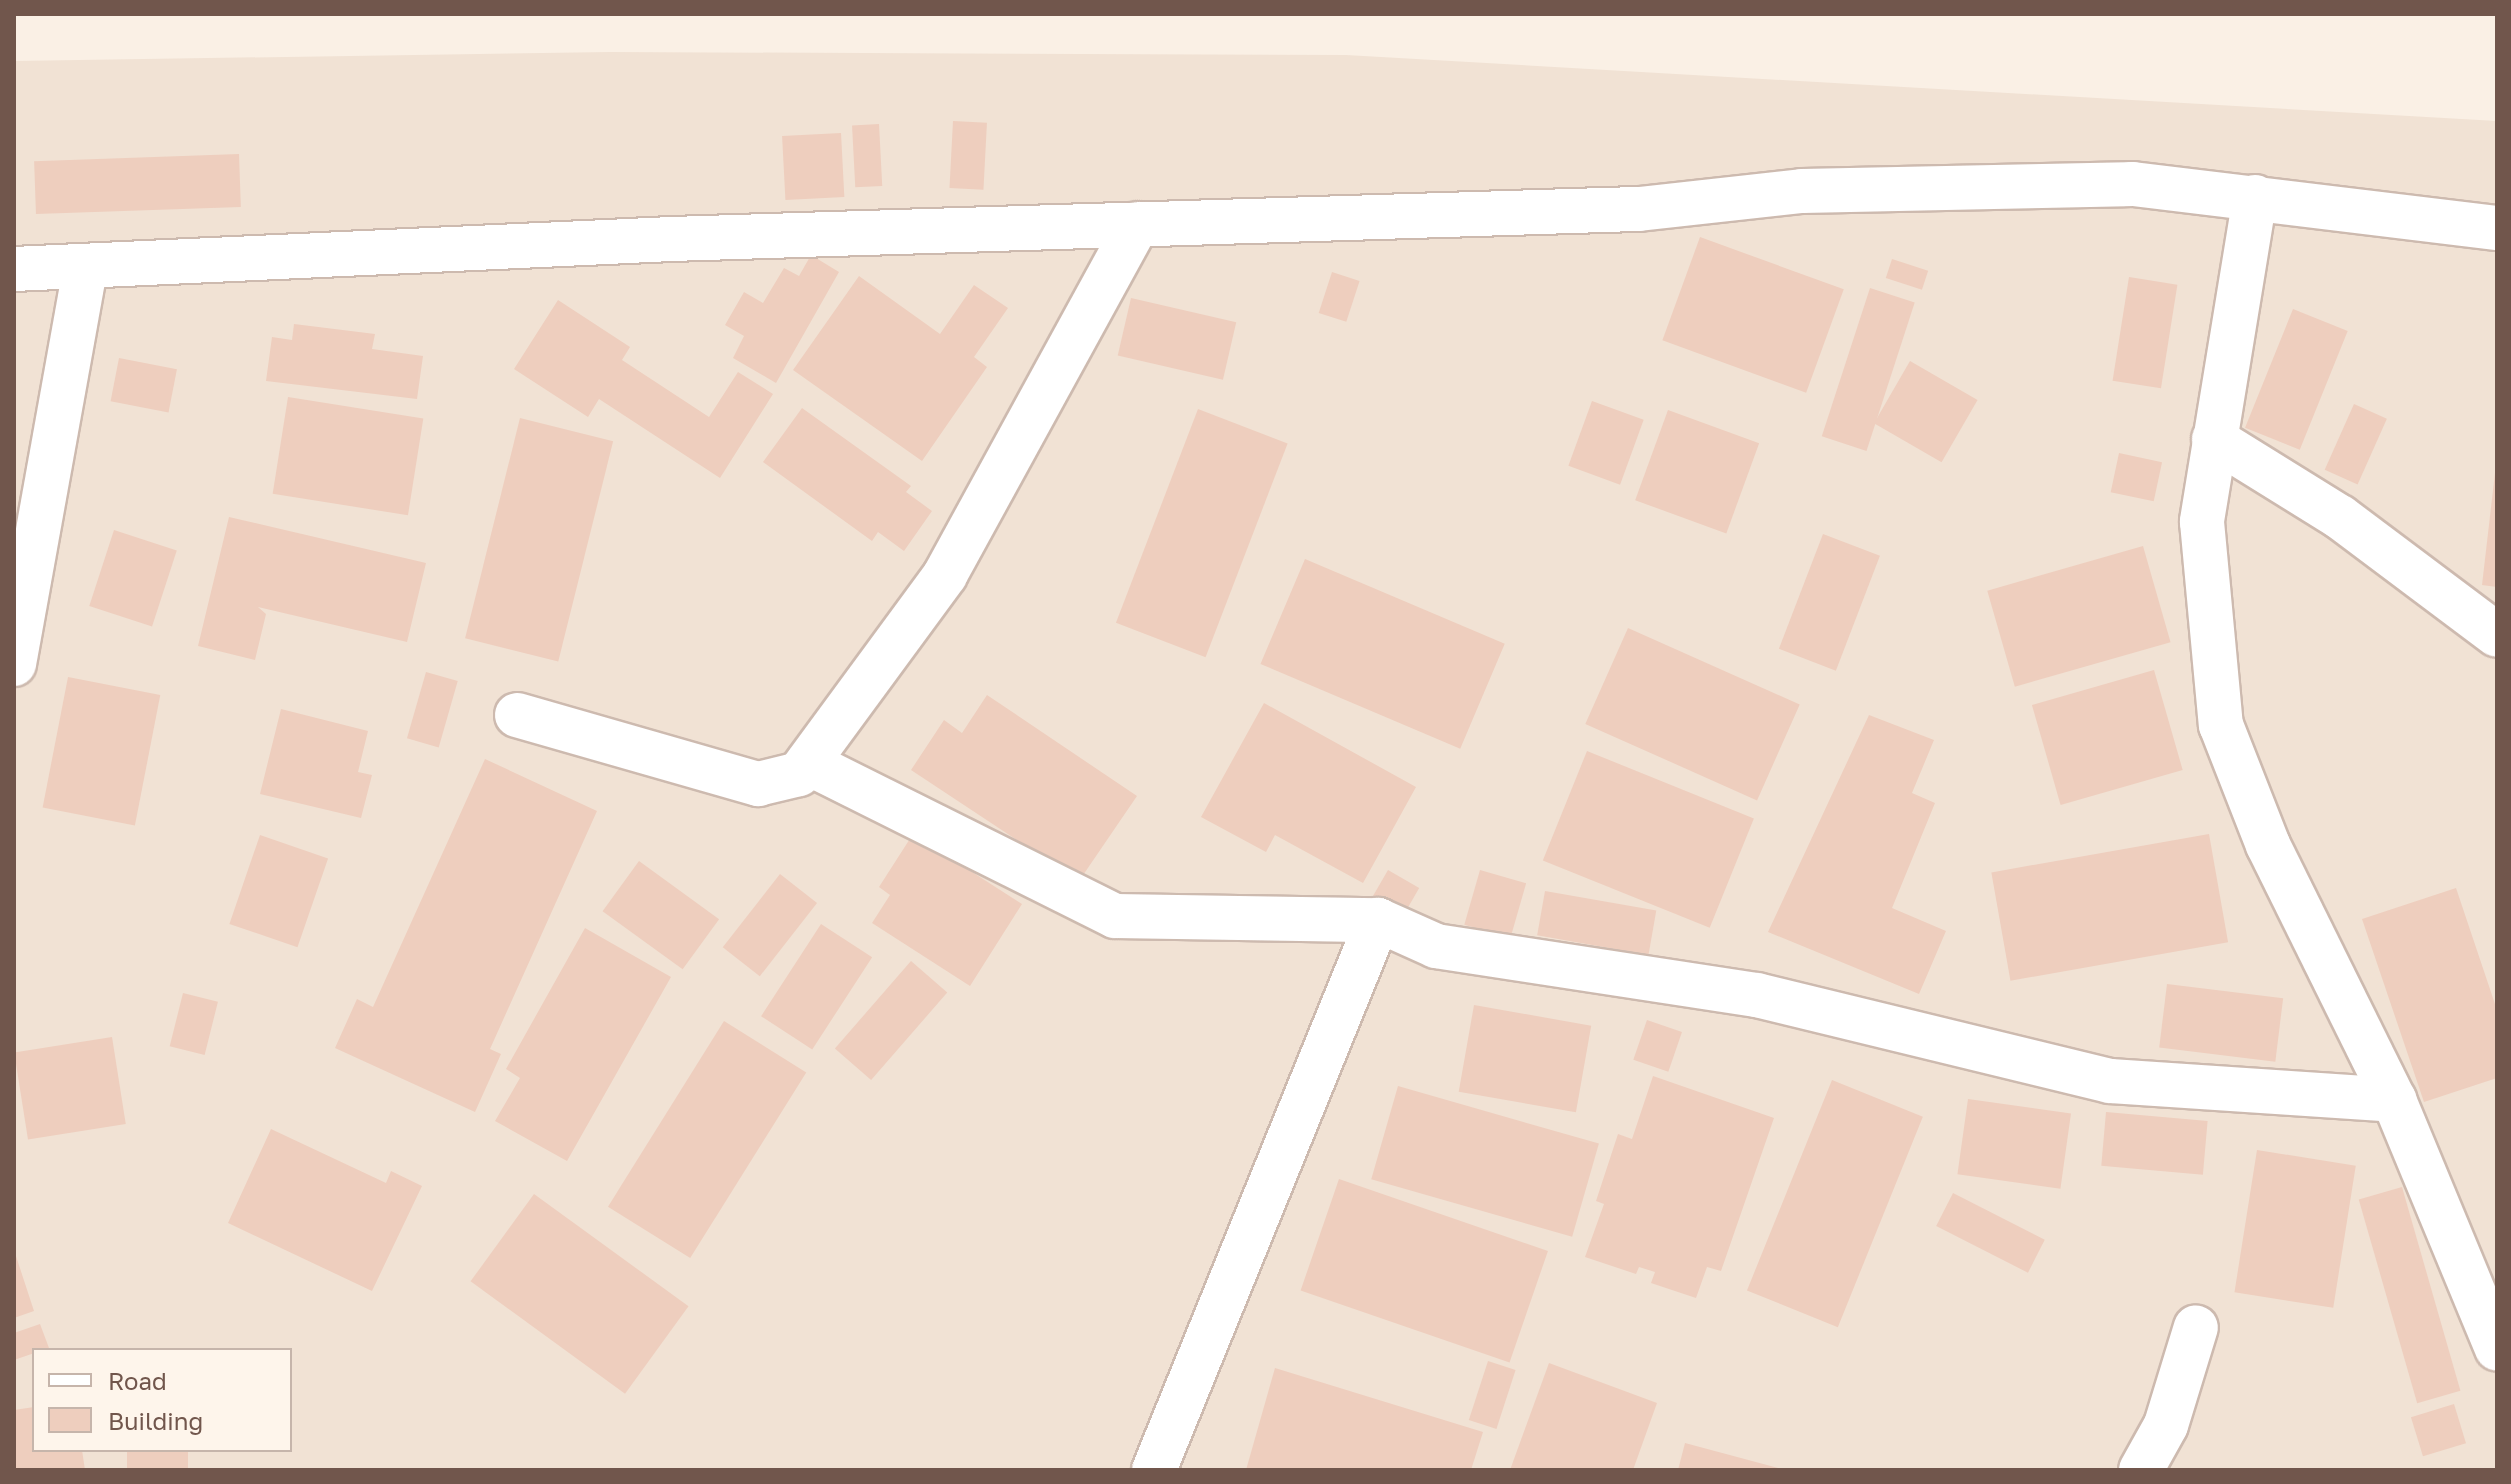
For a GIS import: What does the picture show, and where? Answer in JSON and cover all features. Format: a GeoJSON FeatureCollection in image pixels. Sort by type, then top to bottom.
{"type":"FeatureCollection","features":[{"type":"Feature","properties":{"kind":"street"},"geometry":{"type":"LineString","coordinates":[[14,269],[1137,224],[1639,209],[1802,191],[2133,184],[2497,228]]}},
{"type":"Feature","properties":{"kind":"street"},"geometry":{"type":"LineString","coordinates":[[2255,197],[2202,522],[2221,725],[2268,845],[2394,1100],[2497,1349]]}},
{"type":"Feature","properties":{"kind":"street"},"geometry":{"type":"LineString","coordinates":[[517,715],[758,784],[799,774],[945,575],[1137,224]]}},
{"type":"Feature","properties":{"kind":"street"},"geometry":{"type":"LineString","coordinates":[[14,664],[85,268]]}},
{"type":"Feature","properties":{"kind":"street"},"geometry":{"type":"LineString","coordinates":[[2214,439],[2340,517],[2497,635]]}},
{"type":"Feature","properties":{"kind":"street"},"geometry":{"type":"LineString","coordinates":[[808,763],[1115,916],[1378,920],[1436,946],[1757,995],[2110,1081],[2394,1100]]}},
{"type":"Feature","properties":{"kind":"street"},"geometry":{"type":"LineString","coordinates":[[1154,1470],[1378,920]]}},
{"type":"Feature","properties":{"kind":"street"},"geometry":{"type":"LineString","coordinates":[[2141,1470],[2166,1425],[2196,1327]]}},
{"type":"Feature","properties":{"kind":"shaded area"},"geometry":{"type":"Polygon","coordinates":[[[610,52],[1346,55],[2497,121],[2497,1470],[14,1470],[14,61],[610,52]]]}},
{"type":"Feature","properties":{"kind":"building"},"geometry":{"type":"Polygon","coordinates":[[[953,121],[987,123],[983,190],[949,188],[953,121]]]}},
{"type":"Feature","properties":{"kind":"building"},"geometry":{"type":"Polygon","coordinates":[[[879,124],[882,186],[855,187],[852,125],[879,124]]]}},
{"type":"Feature","properties":{"kind":"building"},"geometry":{"type":"Polygon","coordinates":[[[841,133],[844,197],[785,200],[782,136],[841,133]]]}},
{"type":"Feature","properties":{"kind":"building"},"geometry":{"type":"Polygon","coordinates":[[[239,154],[241,207],[36,214],[34,161],[239,154]]]}},
{"type":"Feature","properties":{"kind":"building"},"geometry":{"type":"Polygon","coordinates":[[[1700,237],[1844,289],[1806,393],[1662,340],[1700,237]]]}},
{"type":"Feature","properties":{"kind":"building"},"geometry":{"type":"Polygon","coordinates":[[[811,255],[839,272],[776,383],[733,358],[744,336],[725,325],[744,292],[763,303],[784,268],[799,276],[811,255]]]}},
{"type":"Feature","properties":{"kind":"building"},"geometry":{"type":"Polygon","coordinates":[[[1892,259],[1928,271],[1922,290],[1886,278],[1892,259]]]}},
{"type":"Feature","properties":{"kind":"building"},"geometry":{"type":"Polygon","coordinates":[[[1332,272],[1360,281],[1346,322],[1319,313],[1332,272]]]}},
{"type":"Feature","properties":{"kind":"building"},"geometry":{"type":"Polygon","coordinates":[[[859,276],[940,334],[974,285],[1008,308],[974,357],[987,367],[922,461],[793,370],[859,276]]]}},
{"type":"Feature","properties":{"kind":"building"},"geometry":{"type":"Polygon","coordinates":[[[2129,277],[2177,285],[2161,388],[2113,381],[2129,277]]]}},
{"type":"Feature","properties":{"kind":"building"},"geometry":{"type":"Polygon","coordinates":[[[1870,288],[1915,303],[1866,451],[1822,436],[1870,288]]]}},
{"type":"Feature","properties":{"kind":"building"},"geometry":{"type":"Polygon","coordinates":[[[1131,298],[1236,322],[1223,380],[1118,355],[1131,298]]]}},
{"type":"Feature","properties":{"kind":"building"},"geometry":{"type":"Polygon","coordinates":[[[558,300],[630,347],[622,360],[709,417],[738,372],[773,394],[720,478],[599,399],[588,417],[514,369],[558,300]]]}},
{"type":"Feature","properties":{"kind":"building"},"geometry":{"type":"Polygon","coordinates":[[[2293,309],[2348,331],[2300,450],[2245,428],[2293,309]]]}},
{"type":"Feature","properties":{"kind":"building"},"geometry":{"type":"Polygon","coordinates":[[[294,324],[375,334],[372,349],[423,356],[417,399],[266,381],[272,337],[292,340],[294,324]]]}},
{"type":"Feature","properties":{"kind":"building"},"geometry":{"type":"Polygon","coordinates":[[[119,358],[177,369],[169,412],[111,401],[119,358]]]}},
{"type":"Feature","properties":{"kind":"building"},"geometry":{"type":"Polygon","coordinates":[[[1910,361],[1978,400],[1942,462],[1874,423],[1910,361]]]}},
{"type":"Feature","properties":{"kind":"building"},"geometry":{"type":"Polygon","coordinates":[[[288,397],[423,418],[408,515],[273,494],[288,397]]]}},
{"type":"Feature","properties":{"kind":"building"},"geometry":{"type":"Polygon","coordinates":[[[1592,401],[1644,420],[1620,485],[1568,466],[1592,401]]]}},
{"type":"Feature","properties":{"kind":"building"},"geometry":{"type":"Polygon","coordinates":[[[2354,404],[2387,419],[2358,484],[2325,470],[2354,404]]]}},
{"type":"Feature","properties":{"kind":"building"},"geometry":{"type":"Polygon","coordinates":[[[802,408],[911,486],[906,492],[932,511],[904,551],[878,532],[872,541],[763,462],[802,408]]]}},
{"type":"Feature","properties":{"kind":"building"},"geometry":{"type":"Polygon","coordinates":[[[1198,409],[1288,443],[1206,657],[1116,623],[1198,409]]]}},
{"type":"Feature","properties":{"kind":"building"},"geometry":{"type":"Polygon","coordinates":[[[1668,410],[1759,443],[1726,533],[1635,500],[1668,410]]]}},
{"type":"Feature","properties":{"kind":"building"},"geometry":{"type":"Polygon","coordinates":[[[520,418],[613,441],[558,661],[465,638],[520,418]]]}},
{"type":"Feature","properties":{"kind":"building"},"geometry":{"type":"Polygon","coordinates":[[[2119,453],[2162,462],[2154,501],[2111,492],[2119,453]]]}},
{"type":"Feature","properties":{"kind":"building"},"geometry":{"type":"Polygon","coordinates":[[[2497,473],[2497,587],[2482,585],[2497,473]]]}},
{"type":"Feature","properties":{"kind":"building"},"geometry":{"type":"Polygon","coordinates":[[[229,517],[426,563],[407,642],[258,607],[266,614],[255,660],[198,646],[229,517]]]}},
{"type":"Feature","properties":{"kind":"building"},"geometry":{"type":"Polygon","coordinates":[[[114,530],[177,550],[152,626],[89,606],[114,530]]]}},
{"type":"Feature","properties":{"kind":"building"},"geometry":{"type":"Polygon","coordinates":[[[1823,534],[1880,556],[1836,671],[1779,649],[1823,534]]]}},
{"type":"Feature","properties":{"kind":"building"},"geometry":{"type":"Polygon","coordinates":[[[2143,546],[2171,642],[2015,687],[1987,591],[2143,546]]]}},
{"type":"Feature","properties":{"kind":"building"},"geometry":{"type":"Polygon","coordinates":[[[1305,559],[1505,644],[1460,749],[1260,664],[1305,559]]]}},
{"type":"Feature","properties":{"kind":"building"},"geometry":{"type":"Polygon","coordinates":[[[1628,628],[1800,704],[1757,800],[1585,724],[1628,628]]]}},
{"type":"Feature","properties":{"kind":"building"},"geometry":{"type":"Polygon","coordinates":[[[2154,670],[2183,770],[2061,805],[2032,705],[2154,670]]]}},
{"type":"Feature","properties":{"kind":"building"},"geometry":{"type":"Polygon","coordinates":[[[426,672],[458,681],[439,747],[407,738],[426,672]]]}},
{"type":"Feature","properties":{"kind":"building"},"geometry":{"type":"Polygon","coordinates":[[[68,677],[160,695],[135,825],[43,808],[68,677]]]}},
{"type":"Feature","properties":{"kind":"building"},"geometry":{"type":"Polygon","coordinates":[[[987,695],[1137,796],[1079,881],[911,770],[944,720],[962,733],[987,695]]]}},
{"type":"Feature","properties":{"kind":"building"},"geometry":{"type":"Polygon","coordinates":[[[1264,703],[1416,787],[1363,883],[1275,835],[1266,852],[1201,817],[1264,703]]]}},
{"type":"Feature","properties":{"kind":"building"},"geometry":{"type":"Polygon","coordinates":[[[281,709],[368,731],[358,772],[372,775],[361,818],[260,794],[281,709]]]}},
{"type":"Feature","properties":{"kind":"building"},"geometry":{"type":"Polygon","coordinates":[[[1869,715],[1934,740],[1912,793],[1935,803],[1892,908],[1946,931],[1919,994],[1768,932],[1869,715]]]}},
{"type":"Feature","properties":{"kind":"building"},"geometry":{"type":"Polygon","coordinates":[[[1587,751],[1754,818],[1710,928],[1543,860],[1587,751]]]}},
{"type":"Feature","properties":{"kind":"building"},"geometry":{"type":"Polygon","coordinates":[[[485,759],[597,811],[490,1049],[501,1054],[475,1112],[335,1048],[357,999],[373,1007],[485,759]]]}},
{"type":"Feature","properties":{"kind":"building"},"geometry":{"type":"Polygon","coordinates":[[[913,834],[1022,904],[970,986],[872,923],[890,895],[879,887],[913,834]]]}},
{"type":"Feature","properties":{"kind":"building"},"geometry":{"type":"Polygon","coordinates":[[[2209,834],[2228,942],[2010,981],[1991,872],[2209,834]]]}},
{"type":"Feature","properties":{"kind":"building"},"geometry":{"type":"Polygon","coordinates":[[[260,835],[328,858],[297,947],[229,924],[260,835]]]}},
{"type":"Feature","properties":{"kind":"building"},"geometry":{"type":"Polygon","coordinates":[[[639,861],[719,919],[683,969],[603,911],[639,861]]]}},
{"type":"Feature","properties":{"kind":"building"},"geometry":{"type":"Polygon","coordinates":[[[1388,870],[1419,888],[1397,927],[1366,909],[1388,870]]]}},
{"type":"Feature","properties":{"kind":"building"},"geometry":{"type":"Polygon","coordinates":[[[1480,870],[1526,883],[1510,938],[1464,925],[1480,870]]]}},
{"type":"Feature","properties":{"kind":"building"},"geometry":{"type":"Polygon","coordinates":[[[780,874],[817,903],[760,976],[723,947],[780,874]]]}},
{"type":"Feature","properties":{"kind":"building"},"geometry":{"type":"Polygon","coordinates":[[[2456,888],[2497,1010],[2497,1078],[2424,1102],[2362,919],[2456,888]]]}},
{"type":"Feature","properties":{"kind":"building"},"geometry":{"type":"Polygon","coordinates":[[[1545,891],[1656,911],[1648,955],[1537,935],[1545,891]]]}},
{"type":"Feature","properties":{"kind":"building"},"geometry":{"type":"Polygon","coordinates":[[[821,924],[872,957],[812,1049],[761,1016],[821,924]]]}},
{"type":"Feature","properties":{"kind":"building"},"geometry":{"type":"Polygon","coordinates":[[[585,928],[671,977],[567,1161],[495,1121],[520,1078],[506,1069],[585,928]]]}},
{"type":"Feature","properties":{"kind":"building"},"geometry":{"type":"Polygon","coordinates":[[[911,961],[947,992],[871,1080],[835,1049],[911,961]]]}},
{"type":"Feature","properties":{"kind":"building"},"geometry":{"type":"Polygon","coordinates":[[[2167,984],[2283,998],[2275,1062],[2159,1048],[2167,984]]]}},
{"type":"Feature","properties":{"kind":"building"},"geometry":{"type":"Polygon","coordinates":[[[183,993],[218,1002],[205,1055],[170,1046],[183,993]]]}},
{"type":"Feature","properties":{"kind":"building"},"geometry":{"type":"Polygon","coordinates":[[[1474,1005],[1591,1026],[1576,1112],[1459,1092],[1474,1005]]]}},
{"type":"Feature","properties":{"kind":"building"},"geometry":{"type":"Polygon","coordinates":[[[1647,1020],[1682,1032],[1668,1072],[1633,1060],[1647,1020]]]}},
{"type":"Feature","properties":{"kind":"building"},"geometry":{"type":"Polygon","coordinates":[[[724,1021],[806,1072],[690,1258],[608,1207],[724,1021]]]}},
{"type":"Feature","properties":{"kind":"building"},"geometry":{"type":"Polygon","coordinates":[[[112,1037],[126,1124],[28,1139],[14,1052],[112,1037]]]}},
{"type":"Feature","properties":{"kind":"building"},"geometry":{"type":"Polygon","coordinates":[[[1653,1076],[1774,1118],[1721,1271],[1707,1267],[1696,1298],[1651,1283],[1655,1272],[1639,1267],[1636,1274],[1585,1257],[1604,1204],[1596,1201],[1618,1134],[1632,1139],[1653,1076]]]}},
{"type":"Feature","properties":{"kind":"building"},"geometry":{"type":"Polygon","coordinates":[[[1832,1080],[1923,1117],[1838,1327],[1747,1290],[1832,1080]]]}},
{"type":"Feature","properties":{"kind":"building"},"geometry":{"type":"Polygon","coordinates":[[[1398,1086],[1599,1144],[1572,1237],[1371,1179],[1398,1086]]]}},
{"type":"Feature","properties":{"kind":"building"},"geometry":{"type":"Polygon","coordinates":[[[1968,1099],[2071,1113],[2060,1189],[1957,1174],[1968,1099]]]}},
{"type":"Feature","properties":{"kind":"building"},"geometry":{"type":"Polygon","coordinates":[[[2106,1112],[2208,1121],[2203,1175],[2101,1166],[2106,1112]]]}},
{"type":"Feature","properties":{"kind":"building"},"geometry":{"type":"Polygon","coordinates":[[[271,1129],[386,1183],[391,1171],[422,1186],[372,1291],[228,1223],[271,1129]]]}},
{"type":"Feature","properties":{"kind":"building"},"geometry":{"type":"Polygon","coordinates":[[[2257,1150],[2356,1166],[2333,1308],[2234,1292],[2257,1150]]]}},
{"type":"Feature","properties":{"kind":"building"},"geometry":{"type":"Polygon","coordinates":[[[1339,1179],[1548,1251],[1510,1363],[1301,1291],[1339,1179]]]}},
{"type":"Feature","properties":{"kind":"building"},"geometry":{"type":"Polygon","coordinates":[[[2402,1187],[2460,1391],[2417,1403],[2359,1199],[2402,1187]]]}},
{"type":"Feature","properties":{"kind":"building"},"geometry":{"type":"Polygon","coordinates":[[[1953,1193],[2045,1240],[2028,1273],[1936,1226],[1953,1193]]]}},
{"type":"Feature","properties":{"kind":"building"},"geometry":{"type":"Polygon","coordinates":[[[534,1194],[689,1306],[625,1394],[471,1281],[534,1194]]]}},
{"type":"Feature","properties":{"kind":"building"},"geometry":{"type":"Polygon","coordinates":[[[14,1250],[34,1311],[14,1318],[14,1250]]]}},
{"type":"Feature","properties":{"kind":"building"},"geometry":{"type":"Polygon","coordinates":[[[40,1324],[49,1348],[32,1348],[32,1354],[14,1360],[14,1333],[40,1324]]]}},
{"type":"Feature","properties":{"kind":"building"},"geometry":{"type":"Polygon","coordinates":[[[1488,1361],[1516,1370],[1496,1429],[1469,1420],[1488,1361]]]}},
{"type":"Feature","properties":{"kind":"building"},"geometry":{"type":"Polygon","coordinates":[[[1549,1363],[1657,1403],[1633,1470],[1510,1470],[1549,1363]]]}},
{"type":"Feature","properties":{"kind":"building"},"geometry":{"type":"Polygon","coordinates":[[[1275,1368],[1483,1432],[1471,1470],[1246,1470],[1275,1368]]]}},
{"type":"Feature","properties":{"kind":"building"},"geometry":{"type":"Polygon","coordinates":[[[2454,1404],[2466,1443],[2423,1456],[2411,1417],[2454,1404]]]}},
{"type":"Feature","properties":{"kind":"building"},"geometry":{"type":"Polygon","coordinates":[[[32,1407],[32,1452],[82,1452],[85,1470],[14,1470],[14,1410],[32,1407]]]}},
{"type":"Feature","properties":{"kind":"building"},"geometry":{"type":"Polygon","coordinates":[[[1685,1443],[1782,1469],[1678,1470],[1685,1443]]]}},
{"type":"Feature","properties":{"kind":"building"},"geometry":{"type":"Polygon","coordinates":[[[127,1452],[188,1452],[188,1470],[127,1470],[127,1452]]]}}]}
